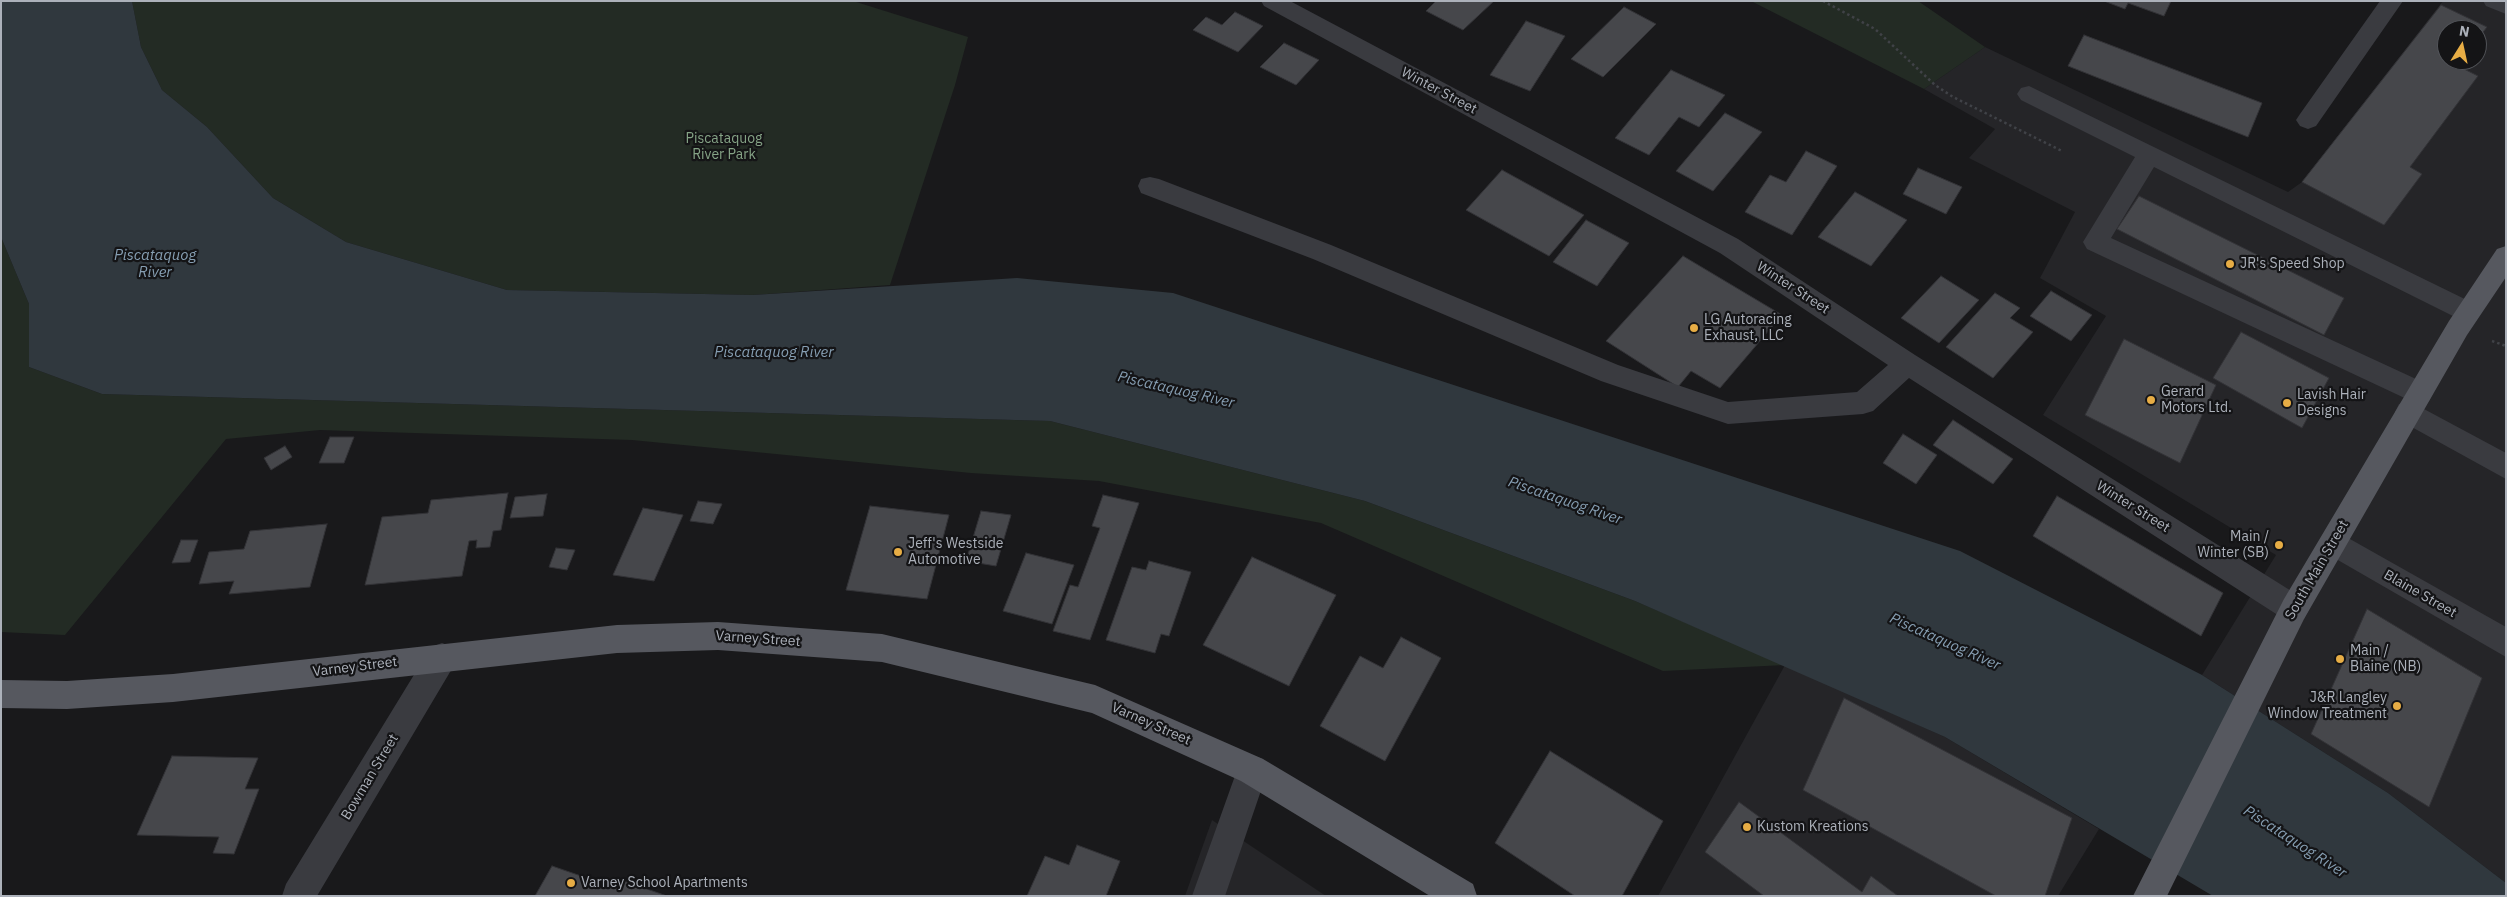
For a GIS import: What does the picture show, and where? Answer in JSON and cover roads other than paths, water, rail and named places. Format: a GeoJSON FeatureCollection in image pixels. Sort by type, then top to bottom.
{"type":"FeatureCollection","features":[{"type":"Feature","properties":{"kind":"main road","name":"South Main Street"},"geometry":{"type":"LineString","coordinates":[[2152,890],[2294,609],[2468,312],[2506,256]]}},
{"type":"Feature","properties":{"kind":"main road","name":"Varney Street"},"geometry":{"type":"LineString","coordinates":[[1,694],[67,695],[173,688],[617,639],[718,636],[882,648],[1095,699],[1252,770],[1461,896]]}},
{"type":"Feature","properties":{"kind":"street","name":"Winter Street"},"geometry":{"type":"LineString","coordinates":[[1272,1],[1729,246],[1804,293],[1906,363],[2294,609]]}},
{"type":"Feature","properties":{"kind":"street"},"geometry":{"type":"LineString","coordinates":[[2308,120],[2392,1]]}},
{"type":"Feature","properties":{"kind":"street"},"geometry":{"type":"LineString","coordinates":[[2494,1],[2506,6]]}},
{"type":"Feature","properties":{"kind":"street"},"geometry":{"type":"LineString","coordinates":[[2029,94],[2468,312]]}},
{"type":"Feature","properties":{"kind":"street"},"geometry":{"type":"LineString","coordinates":[[2150,154],[2096,242],[2414,403],[2506,467]]}},
{"type":"Feature","properties":{"kind":"street"},"geometry":{"type":"LineString","coordinates":[[1150,186],[1322,252],[1610,373],[1728,413],[1863,403],[1893,378],[1906,363]]}},
{"type":"Feature","properties":{"kind":"street","name":"Blaine Street"},"geometry":{"type":"LineString","coordinates":[[2334,543],[2506,643]]}},
{"type":"Feature","properties":{"kind":"street","name":"Bowman Street"},"geometry":{"type":"LineString","coordinates":[[298,896],[442,657]]}},
{"type":"Feature","properties":{"kind":"street"},"geometry":{"type":"LineString","coordinates":[[1208,896],[1252,770]]}},
{"type":"Feature","properties":{"kind":"water","name":"Piscataquog River"},"geometry":{"type":"Polygon","coordinates":[[[1,1],[132,1],[141,47],[162,90],[207,127],[273,198],[346,242],[507,290],[753,295],[1017,278],[1173,293],[1960,551],[2202,675],[2388,793],[2506,883],[2506,896],[2213,896],[1945,737],[1635,601],[1365,501],[1050,421],[102,394],[29,367],[29,304],[1,237],[1,1]]]}},
{"type":"Feature","properties":{"kind":"place","name":"JR's Speed Shop"},"geometry":{"type":"Point","coordinates":[2230,264]}},
{"type":"Feature","properties":{"kind":"place","name":"LG Autoracing Exhaust, LLC"},"geometry":{"type":"Point","coordinates":[1694,328]}},
{"type":"Feature","properties":{"kind":"place","name":"Gerard Motors Ltd."},"geometry":{"type":"Point","coordinates":[2151,400]}},
{"type":"Feature","properties":{"kind":"place","name":"Lavish Hair Designs"},"geometry":{"type":"Point","coordinates":[2287,403]}},
{"type":"Feature","properties":{"kind":"place","name":"Main / Winter (SB)"},"geometry":{"type":"Point","coordinates":[2279,545]}},
{"type":"Feature","properties":{"kind":"place","name":"Jeff's Westside Automotive"},"geometry":{"type":"Point","coordinates":[898,552]}},
{"type":"Feature","properties":{"kind":"place","name":"Main / Blaine (NB)"},"geometry":{"type":"Point","coordinates":[2340,659]}},
{"type":"Feature","properties":{"kind":"place","name":"J&R Langley Window Treatment"},"geometry":{"type":"Point","coordinates":[2397,706]}},
{"type":"Feature","properties":{"kind":"place","name":"Kustom Kreations"},"geometry":{"type":"Point","coordinates":[1747,827]}},
{"type":"Feature","properties":{"kind":"place","name":"Varney School Apartments"},"geometry":{"type":"Point","coordinates":[571,883]}},
{"type":"Feature","properties":{"kind":"park label","name":"Piscataquog River Park"},"geometry":{"type":"Point","coordinates":[724,148]}}]}
